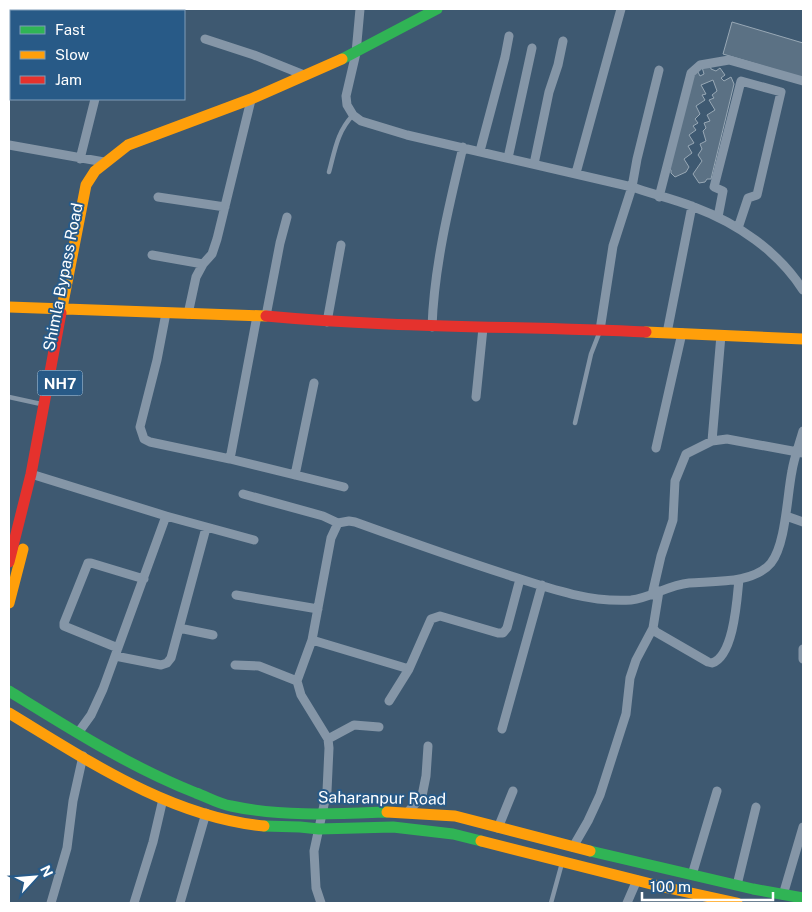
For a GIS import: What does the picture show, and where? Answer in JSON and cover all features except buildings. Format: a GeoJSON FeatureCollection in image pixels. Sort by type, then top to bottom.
{"type":"FeatureCollection","features":[{"type":"Feature","properties":{"kind":"main road","name":"Shimla Bypass Road"},"geometry":{"type":"LineString","coordinates":[[61,377],[67,309],[86,185],[95,171],[104,162],[128,145],[251,99],[356,53],[437,9]]}},
{"type":"Feature","properties":{"kind":"main road","name":"Shimla Bypass Road"},"geometry":{"type":"LineString","coordinates":[[97,191],[104,162]]}},
{"type":"Feature","properties":{"kind":"main road","name":"Shimla Bypass Road"},"geometry":{"type":"LineString","coordinates":[[9,603],[37,476],[45,405],[93,209]]}},
{"type":"Feature","properties":{"kind":"main road"},"geometry":{"type":"LineString","coordinates":[[9,307],[262,316],[327,322],[432,327],[600,330],[803,339]]}},
{"type":"Feature","properties":{"kind":"main road","name":"Shimla Bypass Road"},"geometry":{"type":"LineString","coordinates":[[9,562],[52,424]]}},
{"type":"Feature","properties":{"kind":"main road","name":"Saharanpur Road"},"geometry":{"type":"LineString","coordinates":[[9,691],[78,733],[168,782],[230,806],[266,811],[322,814],[391,812],[455,816],[573,847],[737,886],[803,898]]}},
{"type":"Feature","properties":{"kind":"main road","name":"Saharanpur Road"},"geometry":{"type":"LineString","coordinates":[[9,713],[127,782],[163,798],[227,819],[267,826],[310,826],[319,829],[393,827],[453,834],[637,880],[708,900],[737,903]]}},
{"type":"Feature","properties":{"kind":"street"},"geometry":{"type":"LineString","coordinates":[[360,9],[356,53],[346,96],[347,106],[353,115],[361,121],[373,126],[632,186],[659,197],[692,206],[718,217],[752,237],[784,264],[803,290]]}},
{"type":"Feature","properties":{"kind":"street"},"geometry":{"type":"LineString","coordinates":[[576,173],[621,9]]}},
{"type":"Feature","properties":{"kind":"street"},"geometry":{"type":"LineString","coordinates":[[480,151],[505,57],[508,36]]}},
{"type":"Feature","properties":{"kind":"street"},"geometry":{"type":"LineString","coordinates":[[205,39],[254,55],[304,75]]}},
{"type":"Feature","properties":{"kind":"street"},"geometry":{"type":"LineString","coordinates":[[534,164],[562,40]]}},
{"type":"Feature","properties":{"kind":"street"},"geometry":{"type":"LineString","coordinates":[[508,158],[532,48]]}},
{"type":"Feature","properties":{"kind":"street"},"geometry":{"type":"LineString","coordinates":[[659,197],[690,73],[695,68],[700,65],[729,60],[803,81]]}},
{"type":"Feature","properties":{"kind":"street"},"geometry":{"type":"LineString","coordinates":[[600,330],[613,246],[632,186],[659,70]]}},
{"type":"Feature","properties":{"kind":"street"},"geometry":{"type":"LineString","coordinates":[[718,217],[723,191],[714,187],[741,81],[781,92],[757,196],[748,198],[738,228]]}},
{"type":"Feature","properties":{"kind":"street"},"geometry":{"type":"LineString","coordinates":[[188,314],[196,277],[203,264],[212,254],[251,99]]}},
{"type":"Feature","properties":{"kind":"street"},"geometry":{"type":"LineString","coordinates":[[80,158],[95,100]]}},
{"type":"Feature","properties":{"kind":"street"},"geometry":{"type":"LineString","coordinates":[[9,145],[104,162]]}},
{"type":"Feature","properties":{"kind":"street"},"geometry":{"type":"LineString","coordinates":[[432,327],[432,311],[445,228],[463,147]]}},
{"type":"Feature","properties":{"kind":"street"},"geometry":{"type":"LineString","coordinates":[[158,197],[225,207]]}},
{"type":"Feature","properties":{"kind":"street"},"geometry":{"type":"LineString","coordinates":[[667,333],[692,206]]}},
{"type":"Feature","properties":{"kind":"street"},"geometry":{"type":"LineString","coordinates":[[230,459],[262,316],[287,217]]}},
{"type":"Feature","properties":{"kind":"street"},"geometry":{"type":"LineString","coordinates":[[327,322],[341,245]]}},
{"type":"Feature","properties":{"kind":"street"},"geometry":{"type":"LineString","coordinates":[[152,255],[203,264]]}},
{"type":"Feature","properties":{"kind":"street"},"geometry":{"type":"LineString","coordinates":[[166,313],[140,428],[142,436],[150,442],[230,459],[344,487]]}},
{"type":"Feature","properties":{"kind":"street"},"geometry":{"type":"LineString","coordinates":[[476,397],[483,328]]}},
{"type":"Feature","properties":{"kind":"street"},"geometry":{"type":"LineString","coordinates":[[656,448],[682,333]]}},
{"type":"Feature","properties":{"kind":"street"},"geometry":{"type":"LineString","coordinates":[[712,441],[721,335]]}},
{"type":"Feature","properties":{"kind":"street"},"geometry":{"type":"LineString","coordinates":[[295,475],[314,383]]}},
{"type":"Feature","properties":{"kind":"street"},"geometry":{"type":"LineString","coordinates":[[243,494],[323,516],[338,523],[355,522],[449,556],[572,594],[631,600],[656,593],[674,585],[728,582],[765,568],[771,563],[778,550],[786,516],[792,471],[800,452],[803,431]]}},
{"type":"Feature","properties":{"kind":"street"},"geometry":{"type":"LineString","coordinates":[[573,847],[600,795],[626,714],[630,678],[636,660],[653,628],[661,556],[673,520],[675,481],[686,454],[712,441],[728,439],[800,452]]}},
{"type":"Feature","properties":{"kind":"street"},"geometry":{"type":"LineString","coordinates":[[37,476],[206,528],[254,540]]}},
{"type":"Feature","properties":{"kind":"street"},"geometry":{"type":"LineString","coordinates":[[78,733],[96,705],[166,516]]}},
{"type":"Feature","properties":{"kind":"street"},"geometry":{"type":"LineString","coordinates":[[786,516],[803,522]]}},
{"type":"Feature","properties":{"kind":"street"},"geometry":{"type":"LineString","coordinates":[[321,903],[316,888],[314,851],[327,791],[328,738],[301,695],[297,681],[312,640],[331,538],[338,523]]}},
{"type":"Feature","properties":{"kind":"street"},"geometry":{"type":"LineString","coordinates":[[144,579],[88,564],[64,626],[116,652],[158,665],[165,664],[172,656],[206,528]]}},
{"type":"Feature","properties":{"kind":"street"},"geometry":{"type":"LineString","coordinates":[[389,701],[409,669],[430,619],[440,616],[498,633],[505,631],[520,579]]}},
{"type":"Feature","properties":{"kind":"street"},"geometry":{"type":"LineString","coordinates":[[653,628],[656,632],[708,662],[717,662],[730,635],[739,579]]}},
{"type":"Feature","properties":{"kind":"street"},"geometry":{"type":"LineString","coordinates":[[502,729],[542,585]]}},
{"type":"Feature","properties":{"kind":"street"},"geometry":{"type":"LineString","coordinates":[[236,595],[318,609]]}},
{"type":"Feature","properties":{"kind":"street"},"geometry":{"type":"LineString","coordinates":[[179,628],[213,635]]}},
{"type":"Feature","properties":{"kind":"street"},"geometry":{"type":"LineString","coordinates":[[312,640],[409,669]]}},
{"type":"Feature","properties":{"kind":"street"},"geometry":{"type":"LineString","coordinates":[[803,650],[803,659]]}},
{"type":"Feature","properties":{"kind":"street"},"geometry":{"type":"LineString","coordinates":[[235,665],[259,666],[297,681]]}},
{"type":"Feature","properties":{"kind":"street"},"geometry":{"type":"LineString","coordinates":[[328,738],[354,725],[379,727]]}},
{"type":"Feature","properties":{"kind":"street"},"geometry":{"type":"LineString","coordinates":[[408,813],[422,796],[426,776],[428,746]]}},
{"type":"Feature","properties":{"kind":"street"},"geometry":{"type":"LineString","coordinates":[[51,903],[68,848],[72,801],[83,756]]}},
{"type":"Feature","properties":{"kind":"street"},"geometry":{"type":"LineString","coordinates":[[498,828],[512,791]]}},
{"type":"Feature","properties":{"kind":"street"},"geometry":{"type":"LineString","coordinates":[[692,875],[717,791]]}},
{"type":"Feature","properties":{"kind":"street"},"geometry":{"type":"LineString","coordinates":[[134,903],[153,842],[163,798]]}},
{"type":"Feature","properties":{"kind":"street"},"geometry":{"type":"LineString","coordinates":[[737,886],[756,807]]}},
{"type":"Feature","properties":{"kind":"street"},"geometry":{"type":"LineString","coordinates":[[180,903],[206,813]]}},
{"type":"Feature","properties":{"kind":"street"},"geometry":{"type":"LineString","coordinates":[[783,895],[803,827]]}},
{"type":"Feature","properties":{"kind":"street"},"geometry":{"type":"LineString","coordinates":[[628,903],[637,880]]}},
{"type":"Feature","properties":{"kind":"lane"},"geometry":{"type":"LineString","coordinates":[[329,172],[339,133],[353,115]]}},
{"type":"Feature","properties":{"kind":"lane"},"geometry":{"type":"LineString","coordinates":[[575,423],[590,354],[600,330]]}},
{"type":"Feature","properties":{"kind":"lane"},"geometry":{"type":"LineString","coordinates":[[9,398],[45,405]]}},
{"type":"Feature","properties":{"kind":"lane"},"geometry":{"type":"LineString","coordinates":[[551,903],[562,862]]}},
{"type":"Feature","properties":{"kind":"traffic: fast"},"geometry":{"type":"LineString","coordinates":[[342,59],[437,9]]}},
{"type":"Feature","properties":{"kind":"traffic: fast"},"geometry":{"type":"LineString","coordinates":[[9,691],[77,733],[124,759],[171,783],[222,804],[270,812],[289,813],[387,812]]}},
{"type":"Feature","properties":{"kind":"traffic: fast"},"geometry":{"type":"LineString","coordinates":[[264,826],[319,829],[393,827],[453,834],[481,841]]}},
{"type":"Feature","properties":{"kind":"traffic: fast"},"geometry":{"type":"LineString","coordinates":[[590,851],[753,889],[803,898]]}},
{"type":"Feature","properties":{"kind":"traffic: slow"},"geometry":{"type":"LineString","coordinates":[[61,313],[86,185],[95,171],[128,145],[251,99],[342,59]]}},
{"type":"Feature","properties":{"kind":"traffic: slow"},"geometry":{"type":"LineString","coordinates":[[9,307],[266,316]]}},
{"type":"Feature","properties":{"kind":"traffic: slow"},"geometry":{"type":"LineString","coordinates":[[646,332],[803,339]]}},
{"type":"Feature","properties":{"kind":"traffic: slow"},"geometry":{"type":"LineString","coordinates":[[9,603],[23,549]]}},
{"type":"Feature","properties":{"kind":"traffic: slow"},"geometry":{"type":"LineString","coordinates":[[9,713],[99,767],[163,799],[195,811],[229,820],[264,826]]}},
{"type":"Feature","properties":{"kind":"traffic: slow"},"geometry":{"type":"LineString","coordinates":[[387,812],[455,816],[590,851]]}},
{"type":"Feature","properties":{"kind":"traffic: slow"},"geometry":{"type":"LineString","coordinates":[[481,841],[659,886],[737,903]]}},
{"type":"Feature","properties":{"kind":"traffic: jam"},"geometry":{"type":"LineString","coordinates":[[9,562],[31,474],[61,313]]}},
{"type":"Feature","properties":{"kind":"traffic: jam"},"geometry":{"type":"LineString","coordinates":[[266,316],[361,323],[646,332]]}}]}
